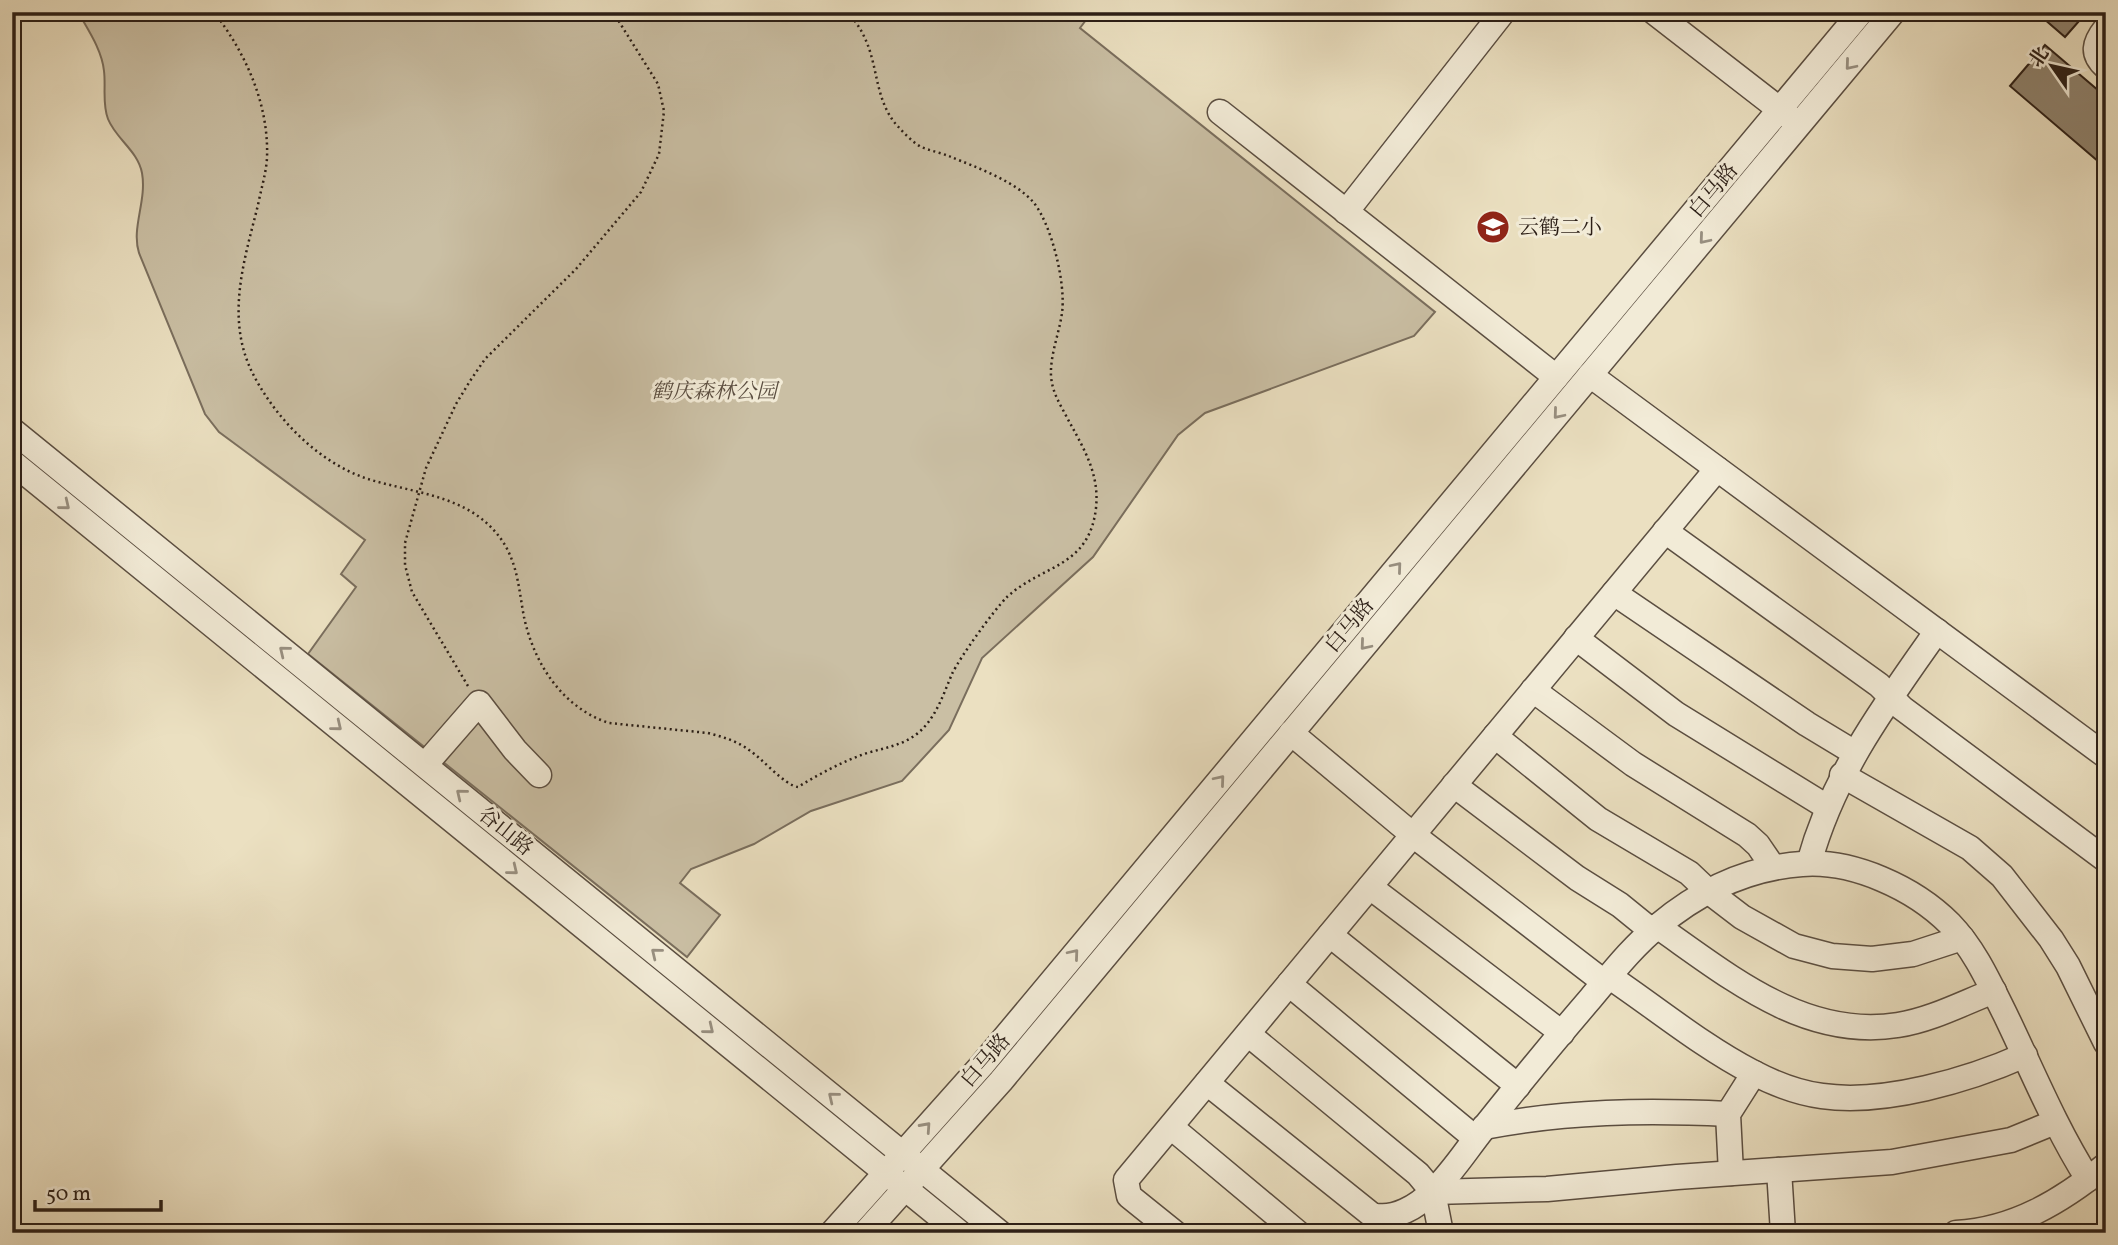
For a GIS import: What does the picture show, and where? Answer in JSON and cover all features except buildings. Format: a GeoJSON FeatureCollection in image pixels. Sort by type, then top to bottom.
{"type":"FeatureCollection","features":[{"type":"Feature","properties":{"kind":"street"},"geometry":{"type":"LineString","coordinates":[[1346,212],[1503,12]]}},
{"type":"Feature","properties":{"kind":"street"},"geometry":{"type":"LineString","coordinates":[[1654,12],[1800,125]]}},
{"type":"Feature","properties":{"kind":"street","name":"白马路"},"geometry":{"type":"LineString","coordinates":[[832,1233],[982,1065],[1861,12]]}},
{"type":"Feature","properties":{"kind":"street","name":"白马路"},"geometry":{"type":"LineString","coordinates":[[865,1233],[1001,1081],[1893,12]]}},
{"type":"Feature","properties":{"kind":"street"},"geometry":{"type":"LineString","coordinates":[[2106,29],[2095,42],[2095,48],[2099,61],[2106,67]]}},
{"type":"Feature","properties":{"kind":"street"},"geometry":{"type":"LineString","coordinates":[[1220,112],[1556,377]]}},
{"type":"Feature","properties":{"kind":"street"},"geometry":{"type":"LineString","coordinates":[[1591,375],[2106,756]]}},
{"type":"Feature","properties":{"kind":"street","name":"谷山路"},"geometry":{"type":"LineString","coordinates":[[12,430],[1000,1233]]}},
{"type":"Feature","properties":{"kind":"street","name":"谷山路"},"geometry":{"type":"LineString","coordinates":[[12,462],[960,1233]]}},
{"type":"Feature","properties":{"kind":"street"},"geometry":{"type":"LineString","coordinates":[[1175,1233],[1129,1196],[1126,1180],[1717,469]]}},
{"type":"Feature","properties":{"kind":"street"},"geometry":{"type":"LineString","coordinates":[[1665,531],[1879,685],[1902,708],[2106,860]]}},
{"type":"Feature","properties":{"kind":"street"},"geometry":{"type":"LineString","coordinates":[[1614,593],[1807,724],[1855,753]]}},
{"type":"Feature","properties":{"kind":"street"},"geometry":{"type":"LineString","coordinates":[[1809,863],[1827,807],[1842,775],[1937,631]]}},
{"type":"Feature","properties":{"kind":"street"},"geometry":{"type":"LineString","coordinates":[[1576,638],[1676,714],[1827,807]]}},
{"type":"Feature","properties":{"kind":"street"},"geometry":{"type":"LineString","coordinates":[[1533,690],[1633,764],[1747,835],[1758,845],[1773,867]]}},
{"type":"Feature","properties":{"kind":"street"},"geometry":{"type":"LineString","coordinates":[[425,765],[479,703],[515,750],[539,775]]}},
{"type":"Feature","properties":{"kind":"street"},"geometry":{"type":"LineString","coordinates":[[1291,733],[1413,835],[1607,979],[1754,1073],[1819,1096],[1853,1098],[1948,1083],[1997,1068],[2025,1055]]}},
{"type":"Feature","properties":{"kind":"street"},"geometry":{"type":"LineString","coordinates":[[1495,736],[1598,819],[1689,873],[1708,891],[1767,933],[1794,946],[1832,956],[1892,957],[1913,954],[1962,938]]}},
{"type":"Feature","properties":{"kind":"street"},"geometry":{"type":"LineString","coordinates":[[1842,775],[1970,848],[2001,876],[2051,939],[2068,966],[2106,1043]]}},
{"type":"Feature","properties":{"kind":"street"},"geometry":{"type":"LineString","coordinates":[[1454,785],[1577,878],[1761,997],[1800,1014],[1843,1025],[1882,1027],[1914,1022],[1994,991]]}},
{"type":"Feature","properties":{"kind":"street"},"geometry":{"type":"LineString","coordinates":[[1207,1083],[1372,1215],[1393,1216],[1433,1192],[1562,1032],[1655,928],[1708,891],[1736,877],[1773,867],[1830,863],[1862,870],[1920,900],[1949,923],[1962,938],[1994,991],[2064,1141],[2097,1172],[2054,1203],[2022,1219],[1986,1229],[1956,1233]]}},
{"type":"Feature","properties":{"kind":"street"},"geometry":{"type":"LineString","coordinates":[[1370,887],[1562,1032]]}},
{"type":"Feature","properties":{"kind":"street"},"geometry":{"type":"LineString","coordinates":[[1330,935],[1518,1086]]}},
{"type":"Feature","properties":{"kind":"street"},"geometry":{"type":"LineString","coordinates":[[1289,984],[1480,1133],[1589,1113],[1677,1111],[1728,1114]]}},
{"type":"Feature","properties":{"kind":"street"},"geometry":{"type":"LineString","coordinates":[[1248,1034],[1418,1174],[1433,1192],[1441,1233]]}},
{"type":"Feature","properties":{"kind":"street"},"geometry":{"type":"LineString","coordinates":[[1731,1173],[1728,1114],[1754,1073]]}},
{"type":"Feature","properties":{"kind":"street"},"geometry":{"type":"LineString","coordinates":[[1433,1192],[1547,1189],[1892,1162],[2011,1140],[2055,1122]]}},
{"type":"Feature","properties":{"kind":"street"},"geometry":{"type":"LineString","coordinates":[[1171,1127],[1298,1233]]}},
{"type":"Feature","properties":{"kind":"street"},"geometry":{"type":"LineString","coordinates":[[1779,1170],[1783,1233]]}},
{"type":"Feature","properties":{"kind":"path"},"geometry":{"type":"LineString","coordinates":[[214,12],[253,79],[262,102],[267,130],[265,175],[239,288],[240,336],[248,365],[276,409],[298,435],[322,455],[367,478],[451,500],[473,511],[494,530],[516,570],[530,638],[559,692],[575,707],[609,723],[708,733],[723,737],[749,749],[789,784],[798,787],[863,754],[906,741],[927,724],[960,661],[1006,598],[1029,580],[1070,559],[1086,539],[1096,510],[1095,475],[1054,391],[1051,366],[1063,311],[1059,274],[1044,220],[1035,204],[1014,186],[950,156],[922,147],[907,136],[893,120],[883,100],[865,35],[847,12]]}},
{"type":"Feature","properties":{"kind":"path"},"geometry":{"type":"LineString","coordinates":[[479,703],[412,593],[405,565],[405,543],[435,446],[456,404],[485,359],[576,269],[649,180],[659,154],[664,125],[662,97],[652,71],[613,12]]}},
{"type":"Feature","properties":{"kind":"green space","name":"鹤庆森林公园"},"geometry":{"type":"Polygon","coordinates":[[[78,12],[1092,12],[1080,28],[1435,312],[1414,336],[1205,413],[1178,435],[1093,557],[982,658],[949,730],[902,781],[811,811],[754,844],[691,869],[680,883],[720,915],[687,957],[308,654],[356,587],[341,574],[365,540],[219,432],[205,414],[139,253],[137,234],[143,194],[140,165],[108,119],[103,63],[78,12]]]}},
{"type":"Feature","properties":{"kind":"place","name":"云鹤二小"},"geometry":{"type":"Point","coordinates":[1493,227]}}]}
